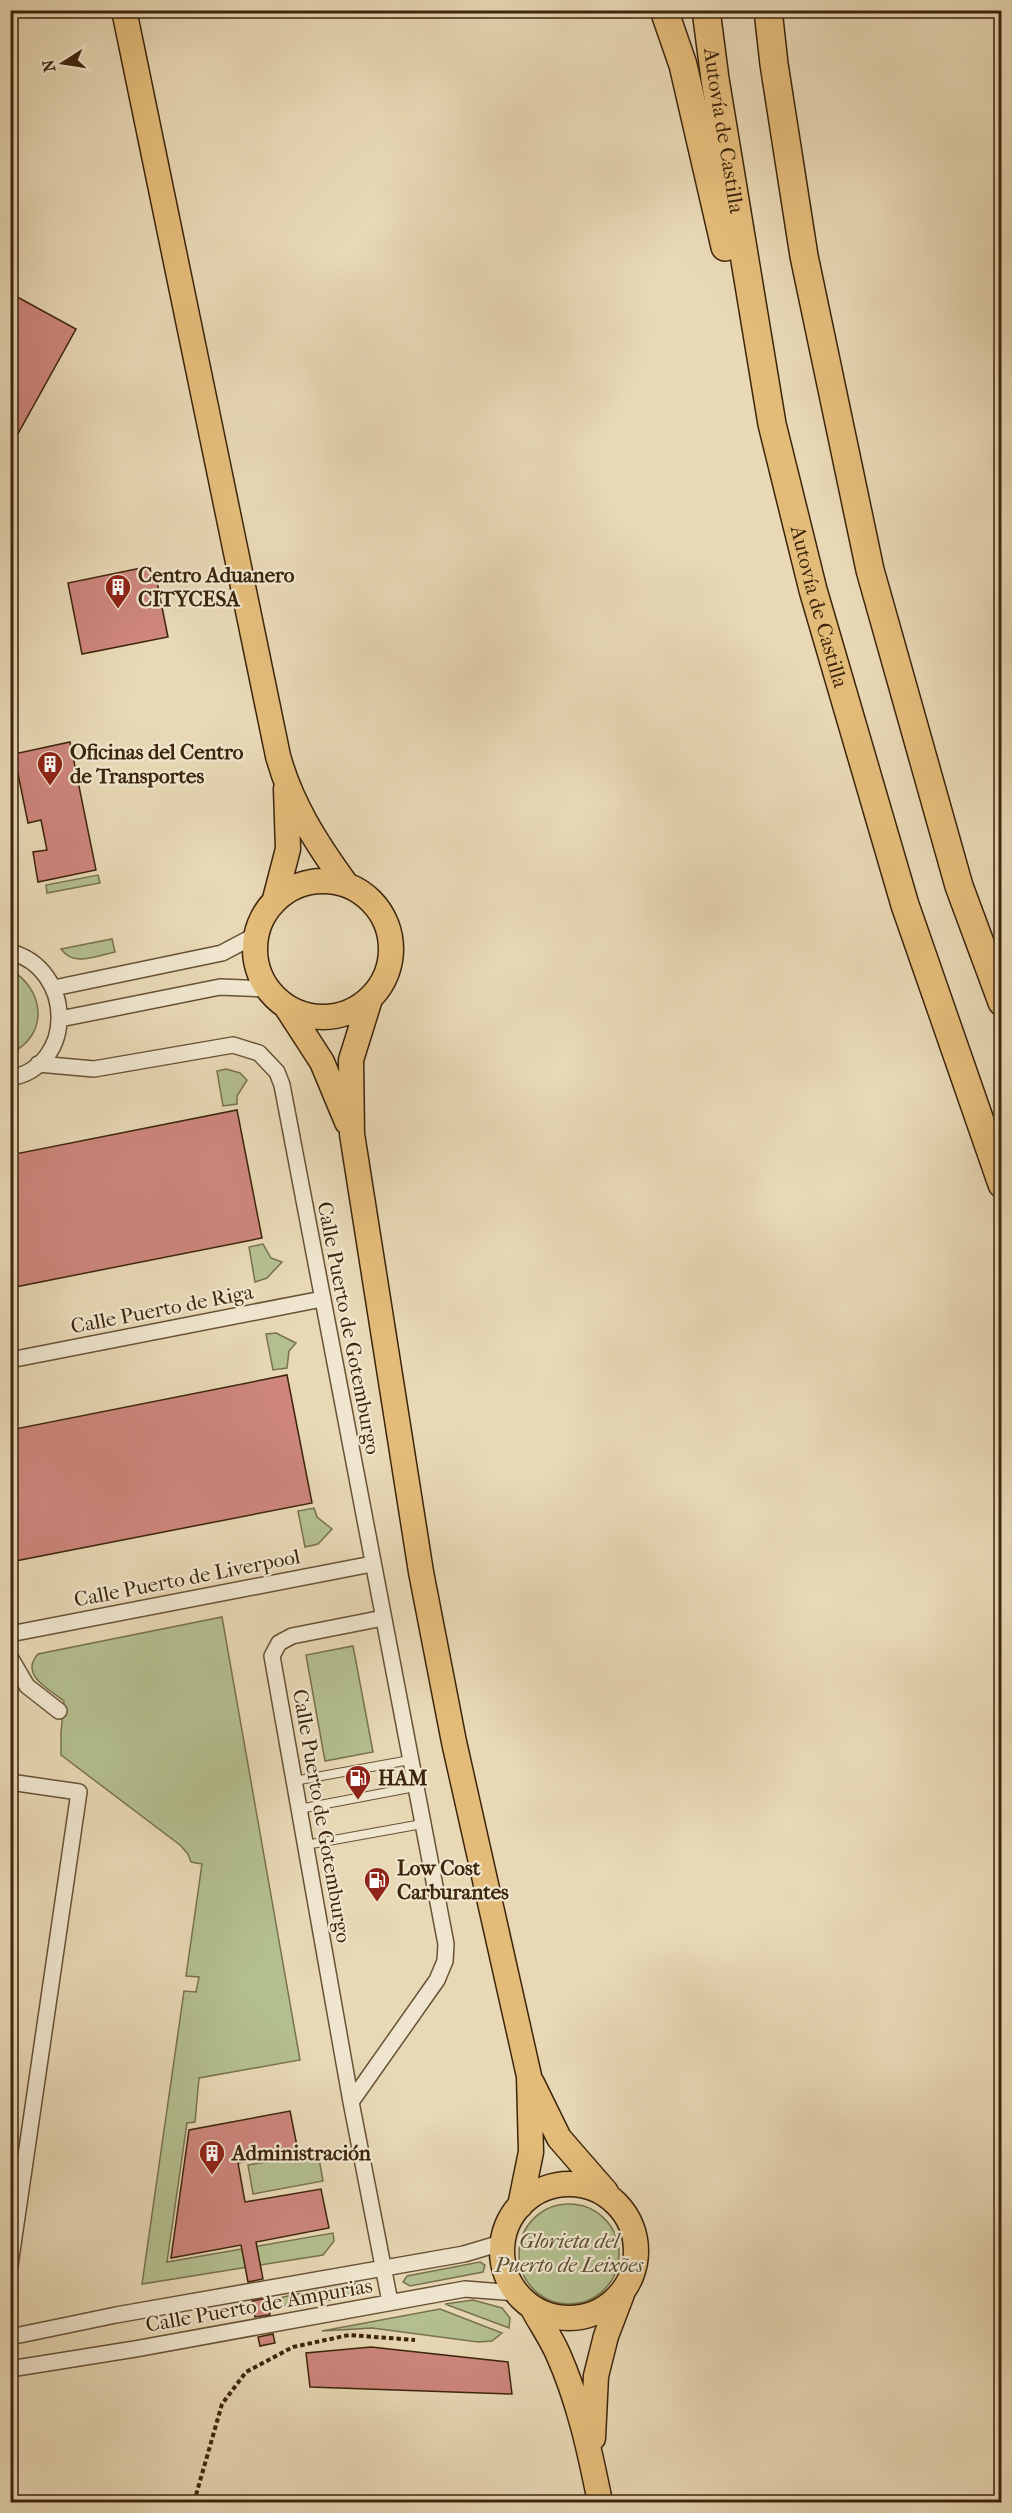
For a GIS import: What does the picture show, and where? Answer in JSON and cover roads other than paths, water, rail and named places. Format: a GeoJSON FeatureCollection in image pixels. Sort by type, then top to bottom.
{"type":"FeatureCollection","features":[{"type":"Feature","properties":{"kind":"highway"},"geometry":{"type":"LineString","coordinates":[[664,10],[683,65],[718,219],[772,424]]}},
{"type":"Feature","properties":{"kind":"highway","name":"Autovía de Castilla"},"geometry":{"type":"LineString","coordinates":[[706,10],[733,194],[772,424],[813,590],[904,905],[1002,1184]]}},
{"type":"Feature","properties":{"kind":"highway"},"geometry":{"type":"LineString","coordinates":[[768,10],[774,64],[804,256],[870,570],[959,886],[1002,1002]]}},
{"type":"Feature","properties":{"kind":"main road"},"geometry":{"type":"LineString","coordinates":[[124,10],[278,756],[286,785],[318,845],[346,884],[369,899],[386,922],[391,949],[386,976],[370,999],[351,1060],[352,1134],[421,1572],[454,1742],[529,2076],[531,2152],[520,2206]]}},
{"type":"Feature","properties":{"kind":"main road"},"geometry":{"type":"LineString","coordinates":[[286,785],[288,849],[275,899],[263,916],[256,935],[256,963],[267,989],[287,1008],[322,1062],[352,1134]]}},
{"type":"Feature","properties":{"kind":"main road"},"geometry":{"type":"LineString","coordinates":[[275,899],[296,885],[321,880],[346,884]]}},
{"type":"Feature","properties":{"kind":"main road"},"geometry":{"type":"LineString","coordinates":[[287,1008],[315,1018],[344,1014],[370,999]]}},
{"type":"Feature","properties":{"kind":"main road"},"geometry":{"type":"LineString","coordinates":[[529,2076],[559,2138],[625,2212],[634,2232],[637,2253],[633,2275],[622,2294],[606,2336],[596,2376],[592,2462]]}},
{"type":"Feature","properties":{"kind":"main road"},"geometry":{"type":"LineString","coordinates":[[600,2502],[592,2462],[568,2378],[557,2351],[504,2269],[501,2243],[509,2219],[520,2206],[544,2187],[567,2183],[590,2186],[610,2196]]}},
{"type":"Feature","properties":{"kind":"main road"},"geometry":{"type":"LineString","coordinates":[[524,2301],[556,2318],[580,2318],[604,2310],[622,2294]]}},
{"type":"Feature","properties":{"kind":"street"},"geometry":{"type":"LineString","coordinates":[[54,988],[222,953],[256,935]]}},
{"type":"Feature","properties":{"kind":"street"},"geometry":{"type":"LineString","coordinates":[[10,952],[21,955],[41,968],[54,988],[59,1003],[60,1019],[57,1036],[50,1051],[38,1064],[18,1077],[10,1078]]}},
{"type":"Feature","properties":{"kind":"street"},"geometry":{"type":"LineString","coordinates":[[60,1019],[220,987],[267,989]]}},
{"type":"Feature","properties":{"kind":"street","name":"Calle Puerto de Gotemburgo"},"geometry":{"type":"LineString","coordinates":[[38,1064],[94,1069],[232,1045],[259,1053],[277,1072],[282,1085],[446,1944],[445,1961],[437,1980],[351,2103]]}},
{"type":"Feature","properties":{"kind":"street","name":"Calle Puerto de Riga"},"geometry":{"type":"LineString","coordinates":[[10,1360],[322,1299]]}},
{"type":"Feature","properties":{"kind":"street","name":"Calle Puerto de Liverpool"},"geometry":{"type":"LineString","coordinates":[[10,1634],[372,1564]]}},
{"type":"Feature","properties":{"kind":"street","name":"Calle Puerto de Gotemburgo"},"geometry":{"type":"LineString","coordinates":[[383,1618],[292,1636],[279,1643],[272,1656],[351,2103],[390,2302]]}},
{"type":"Feature","properties":{"kind":"street"},"geometry":{"type":"LineString","coordinates":[[10,1657],[27,1686],[59,1711]]}},
{"type":"Feature","properties":{"kind":"street"},"geometry":{"type":"LineString","coordinates":[[10,1782],[79,1792],[10,2265]]}},
{"type":"Feature","properties":{"kind":"street","name":"Calle Puerto de Ampurias"},"geometry":{"type":"LineString","coordinates":[[10,2337],[116,2315],[464,2254],[501,2243]]}},
{"type":"Feature","properties":{"kind":"street","name":"Calle Puerto de Ampurias"},"geometry":{"type":"LineString","coordinates":[[10,2369],[135,2349],[465,2289],[524,2301]]}},
{"type":"Feature","properties":{"kind":"lane"},"geometry":{"type":"LineString","coordinates":[[294,1781],[410,1760]]}},
{"type":"Feature","properties":{"kind":"lane"},"geometry":{"type":"LineString","coordinates":[[299,1809],[415,1787]]}},
{"type":"Feature","properties":{"kind":"lane"},"geometry":{"type":"LineString","coordinates":[[306,1845],[422,1824]]}},
{"type":"Feature","properties":{"kind":"place","name":"Centro Aduanero CITYCESA"},"geometry":{"type":"Point","coordinates":[118,610]}},
{"type":"Feature","properties":{"kind":"place","name":"Oficinas del Centro de Transportes"},"geometry":{"type":"Point","coordinates":[50,787]}},
{"type":"Feature","properties":{"kind":"place","name":"HAM"},"geometry":{"type":"Point","coordinates":[358,1801]}},
{"type":"Feature","properties":{"kind":"place","name":"Low Cost Carburantes"},"geometry":{"type":"Point","coordinates":[377,1903]}},
{"type":"Feature","properties":{"kind":"place","name":"Administración"},"geometry":{"type":"Point","coordinates":[212,2176]}},
{"type":"Feature","properties":{"kind":"park label","name":"Glorieta del Puerto de Leixões"},"geometry":{"type":"Point","coordinates":[569,2253]}}]}
